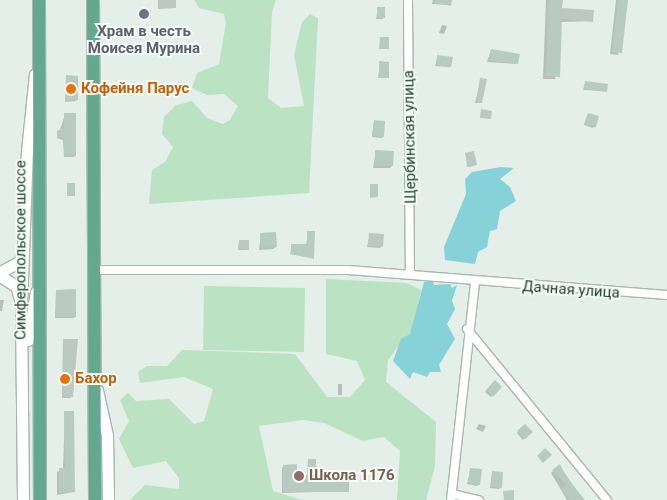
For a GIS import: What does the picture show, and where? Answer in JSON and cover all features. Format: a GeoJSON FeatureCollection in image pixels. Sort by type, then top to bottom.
{"type":"FeatureCollection","features":[{"type":"Feature","properties":{"kind":"main road","name":"Симферопольское шоссе"},"geometry":{"type":"LineString","coordinates":[[39,0],[37,287],[40,500]]}},
{"type":"Feature","properties":{"kind":"main road"},"geometry":{"type":"LineString","coordinates":[[93,0],[95,500]]}},
{"type":"Feature","properties":{"kind":"main road"},"geometry":{"type":"LineString","coordinates":[[24,500],[21,305],[26,244],[29,115],[38,58]]}},
{"type":"Feature","properties":{"kind":"main road"},"geometry":{"type":"LineString","coordinates":[[21,305],[16,286],[0,274],[19,262],[26,244]]}},
{"type":"Feature","properties":{"kind":"main road"},"geometry":{"type":"LineString","coordinates":[[22,366],[37,287]]}},
{"type":"Feature","properties":{"kind":"main road"},"geometry":{"type":"LineString","coordinates":[[96,386],[107,435],[108,500]]}},
{"type":"Feature","properties":{"kind":"main road"},"geometry":{"type":"LineString","coordinates":[[22,397],[30,500]]}},
{"type":"Feature","properties":{"kind":"street","name":"Щербинская улица"},"geometry":{"type":"LineString","coordinates":[[408,0],[410,273]]}},
{"type":"Feature","properties":{"kind":"street","name":"Дачная улица"},"geometry":{"type":"LineString","coordinates":[[95,270],[410,273],[475,283],[667,295]]}},
{"type":"Feature","properties":{"kind":"street"},"geometry":{"type":"LineString","coordinates":[[475,283],[467,329],[452,497],[479,500]]}},
{"type":"Feature","properties":{"kind":"street"},"geometry":{"type":"LineString","coordinates":[[467,329],[607,500]]}},
{"type":"Feature","properties":{"kind":"green space"},"geometry":{"type":"Polygon","coordinates":[[[194,0],[276,0],[272,12],[268,98],[281,108],[304,106],[294,55],[302,22],[310,14],[318,18],[309,193],[149,204],[152,170],[165,162],[173,147],[162,134],[164,117],[176,105],[192,101],[207,118],[223,124],[230,120],[238,106],[224,94],[207,95],[192,88],[197,73],[219,64],[226,23],[224,14],[199,8],[194,0]]]}},
{"type":"Feature","properties":{"kind":"green space"},"geometry":{"type":"Polygon","coordinates":[[[326,279],[406,283],[421,290],[411,339],[400,344],[388,360],[386,382],[436,422],[435,466],[426,500],[397,500],[400,451],[384,437],[363,441],[324,423],[303,420],[259,426],[273,491],[302,500],[130,500],[145,485],[179,489],[179,478],[166,461],[133,468],[119,439],[129,421],[120,400],[128,393],[136,401],[169,399],[194,424],[204,421],[213,389],[184,377],[140,383],[138,372],[147,366],[167,366],[182,350],[295,354],[327,397],[350,397],[365,380],[357,361],[326,354],[326,279]]]}},
{"type":"Feature","properties":{"kind":"green space"},"geometry":{"type":"Polygon","coordinates":[[[204,286],[305,288],[304,352],[203,350],[204,286]]]}},
{"type":"Feature","properties":{"kind":"water"},"geometry":{"type":"Polygon","coordinates":[[[501,167],[514,168],[500,179],[510,187],[516,201],[500,211],[497,229],[490,231],[487,247],[478,252],[475,264],[445,260],[444,247],[466,194],[465,179],[472,172],[501,167]]]}},
{"type":"Feature","properties":{"kind":"water"},"geometry":{"type":"Polygon","coordinates":[[[433,281],[434,285],[450,284],[452,288],[457,285],[452,301],[455,309],[447,324],[455,339],[439,365],[441,372],[430,372],[427,377],[413,372],[410,379],[393,361],[401,339],[410,334],[424,282],[433,281]]]}},
{"type":"Feature","properties":{"kind":"building"},"geometry":{"type":"Polygon","coordinates":[[[159,0],[176,0],[176,8],[159,8],[159,0]]]}},
{"type":"Feature","properties":{"kind":"building"},"geometry":{"type":"Polygon","coordinates":[[[435,0],[452,0],[451,6],[435,3],[435,0]]]}},
{"type":"Feature","properties":{"kind":"building"},"geometry":{"type":"Polygon","coordinates":[[[548,0],[563,0],[562,8],[594,10],[593,22],[562,19],[560,77],[546,76],[548,0]]]}},
{"type":"Feature","properties":{"kind":"building"},"geometry":{"type":"Polygon","coordinates":[[[618,0],[628,0],[622,53],[612,52],[618,0]]]}},
{"type":"Feature","properties":{"kind":"building"},"geometry":{"type":"Polygon","coordinates":[[[377,7],[385,7],[385,18],[377,18],[377,7]]]}},
{"type":"Feature","properties":{"kind":"building","name":"Храм в честь Моисея Мурина"},"geometry":{"type":"Polygon","coordinates":[[[138,10],[151,10],[151,18],[138,18],[138,10]]]}},
{"type":"Feature","properties":{"kind":"building"},"geometry":{"type":"Polygon","coordinates":[[[380,37],[389,37],[389,49],[379,49],[380,37]]]}},
{"type":"Feature","properties":{"kind":"building"},"geometry":{"type":"Polygon","coordinates":[[[491,49],[520,54],[518,64],[489,60],[491,49]]]}},
{"type":"Feature","properties":{"kind":"building"},"geometry":{"type":"Polygon","coordinates":[[[437,55],[453,57],[451,67],[436,65],[437,55]]]}},
{"type":"Feature","properties":{"kind":"building"},"geometry":{"type":"Polygon","coordinates":[[[379,61],[389,62],[389,78],[379,78],[379,61]]]}},
{"type":"Feature","properties":{"kind":"building","name":"Кофейня Парус"},"geometry":{"type":"Polygon","coordinates":[[[66,75],[78,76],[78,100],[66,101],[66,75]]]}},
{"type":"Feature","properties":{"kind":"building"},"geometry":{"type":"Polygon","coordinates":[[[480,78],[487,79],[482,103],[476,102],[480,78]]]}},
{"type":"Feature","properties":{"kind":"building"},"geometry":{"type":"Polygon","coordinates":[[[585,81],[608,84],[607,92],[584,89],[585,81]]]}},
{"type":"Feature","properties":{"kind":"building"},"geometry":{"type":"Polygon","coordinates":[[[481,109],[492,111],[491,119],[480,118],[481,109]]]}},
{"type":"Feature","properties":{"kind":"building"},"geometry":{"type":"Polygon","coordinates":[[[64,113],[76,113],[76,156],[64,156],[64,139],[57,136],[57,131],[64,128],[64,113]]]}},
{"type":"Feature","properties":{"kind":"building"},"geometry":{"type":"Polygon","coordinates":[[[588,113],[599,116],[596,127],[584,124],[588,113]]]}},
{"type":"Feature","properties":{"kind":"building"},"geometry":{"type":"Polygon","coordinates":[[[374,120],[385,121],[384,137],[372,136],[374,120]]]}},
{"type":"Feature","properties":{"kind":"building"},"geometry":{"type":"Polygon","coordinates":[[[375,150],[394,151],[393,166],[375,166],[375,150]]]}},
{"type":"Feature","properties":{"kind":"building"},"geometry":{"type":"Polygon","coordinates":[[[474,151],[477,165],[468,167],[465,153],[474,151]]]}},
{"type":"Feature","properties":{"kind":"building"},"geometry":{"type":"Polygon","coordinates":[[[67,183],[75,183],[75,196],[67,196],[67,183]]]}},
{"type":"Feature","properties":{"kind":"building"},"geometry":{"type":"Polygon","coordinates":[[[370,184],[378,184],[378,197],[370,198],[370,184]]]}},
{"type":"Feature","properties":{"kind":"building"},"geometry":{"type":"Polygon","coordinates":[[[307,231],[315,231],[314,259],[291,254],[291,244],[307,244],[307,231]]]}},
{"type":"Feature","properties":{"kind":"building"},"geometry":{"type":"Polygon","coordinates":[[[276,232],[277,247],[261,248],[260,233],[276,232]]]}},
{"type":"Feature","properties":{"kind":"building"},"geometry":{"type":"Polygon","coordinates":[[[369,233],[384,234],[383,247],[368,246],[369,233]]]}},
{"type":"Feature","properties":{"kind":"building"},"geometry":{"type":"Polygon","coordinates":[[[239,240],[249,240],[249,250],[239,249],[239,240]]]}},
{"type":"Feature","properties":{"kind":"building"},"geometry":{"type":"Polygon","coordinates":[[[76,289],[76,317],[56,317],[56,290],[76,289]]]}},
{"type":"Feature","properties":{"kind":"building"},"geometry":{"type":"Polygon","coordinates":[[[63,339],[78,339],[73,397],[63,397],[63,339]]]}},
{"type":"Feature","properties":{"kind":"building"},"geometry":{"type":"Polygon","coordinates":[[[495,380],[502,387],[493,397],[486,390],[495,380]]]}},
{"type":"Feature","properties":{"kind":"building"},"geometry":{"type":"Polygon","coordinates":[[[64,411],[74,411],[75,492],[59,493],[59,468],[65,468],[64,411]]]}},
{"type":"Feature","properties":{"kind":"building"},"geometry":{"type":"Polygon","coordinates":[[[525,424],[533,432],[525,439],[517,431],[525,424]]]}},
{"type":"Feature","properties":{"kind":"building"},"geometry":{"type":"Polygon","coordinates":[[[545,448],[552,455],[543,463],[537,456],[545,448]]]}},
{"type":"Feature","properties":{"kind":"building","name":"Школа 1176"},"geometry":{"type":"Polygon","coordinates":[[[308,459],[316,459],[316,478],[349,478],[349,492],[283,492],[283,465],[297,464],[297,475],[308,475],[308,459]]]}},
{"type":"Feature","properties":{"kind":"building"},"geometry":{"type":"Polygon","coordinates":[[[560,464],[565,475],[585,500],[569,500],[561,489],[566,485],[552,470],[560,464]]]}},
{"type":"Feature","properties":{"kind":"building"},"geometry":{"type":"Polygon","coordinates":[[[470,468],[482,469],[480,485],[468,483],[470,468]]]}},
{"type":"Feature","properties":{"kind":"building"},"geometry":{"type":"Polygon","coordinates":[[[492,471],[503,472],[502,488],[491,487],[492,471]]]}},
{"type":"Feature","properties":{"kind":"building"},"geometry":{"type":"Polygon","coordinates":[[[514,490],[514,500],[504,500],[503,491],[514,490]]]}},
{"type":"Feature","properties":{"kind":"place","name":"Храм в честь Моисея Мурина"},"geometry":{"type":"Point","coordinates":[144,14]}},
{"type":"Feature","properties":{"kind":"place","name":"Кофейня Парус"},"geometry":{"type":"Point","coordinates":[71,89]}},
{"type":"Feature","properties":{"kind":"place","name":"Бахор"},"geometry":{"type":"Point","coordinates":[65,379]}},
{"type":"Feature","properties":{"kind":"place","name":"Школа 1176"},"geometry":{"type":"Point","coordinates":[299,476]}}]}
